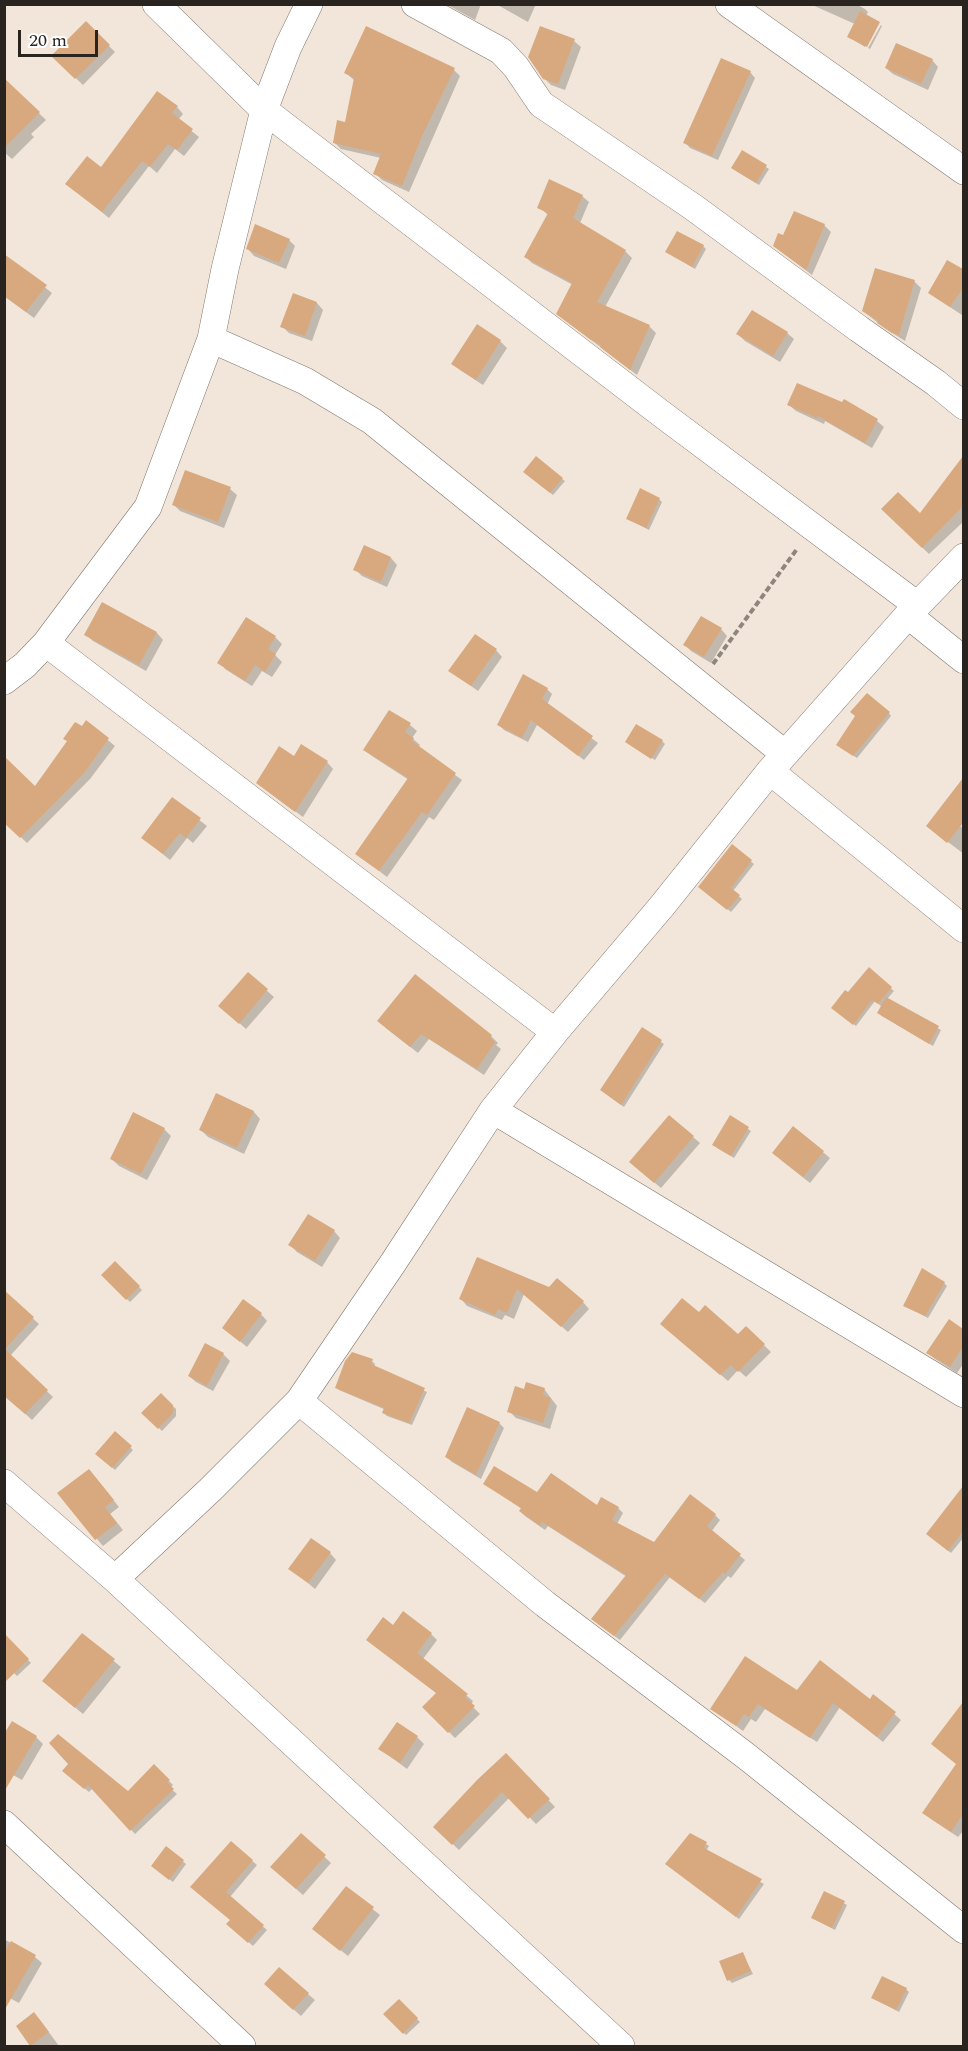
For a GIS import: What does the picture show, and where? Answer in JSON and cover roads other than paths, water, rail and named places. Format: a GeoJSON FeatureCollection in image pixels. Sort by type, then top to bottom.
{"type":"FeatureCollection","features":[{"type":"Feature","properties":{"kind":"street"},"geometry":{"type":"LineString","coordinates":[[156,4],[264,110],[663,415],[814,526],[912,610],[963,660]]}},
{"type":"Feature","properties":{"kind":"street"},"geometry":{"type":"LineString","coordinates":[[4,681],[26,665],[46,643],[148,507],[211,339],[225,269],[264,110],[288,47],[309,4]]}},
{"type":"Feature","properties":{"kind":"street"},"geometry":{"type":"LineString","coordinates":[[415,4],[501,51],[516,67],[541,104],[693,207],[936,383],[963,406]]}},
{"type":"Feature","properties":{"kind":"street"},"geometry":{"type":"LineString","coordinates":[[729,4],[963,171]]}},
{"type":"Feature","properties":{"kind":"street"},"geometry":{"type":"LineString","coordinates":[[211,339],[305,381],[372,422],[699,684],[778,763],[963,929]]}},
{"type":"Feature","properties":{"kind":"street"},"geometry":{"type":"LineString","coordinates":[[115,1579],[210,1490],[299,1401],[493,1110],[778,763],[912,610],[963,557]]}},
{"type":"Feature","properties":{"kind":"street"},"geometry":{"type":"LineString","coordinates":[[46,643],[555,1032]]}},
{"type":"Feature","properties":{"kind":"street"},"geometry":{"type":"LineString","coordinates":[[493,1110],[963,1394]]}},
{"type":"Feature","properties":{"kind":"street"},"geometry":{"type":"LineString","coordinates":[[299,1401],[545,1604],[746,1756],[963,1930]]}},
{"type":"Feature","properties":{"kind":"street"},"geometry":{"type":"LineString","coordinates":[[4,1483],[115,1579],[621,2046]]}},
{"type":"Feature","properties":{"kind":"street"},"geometry":{"type":"LineString","coordinates":[[4,1824],[242,2046]]}}]}
